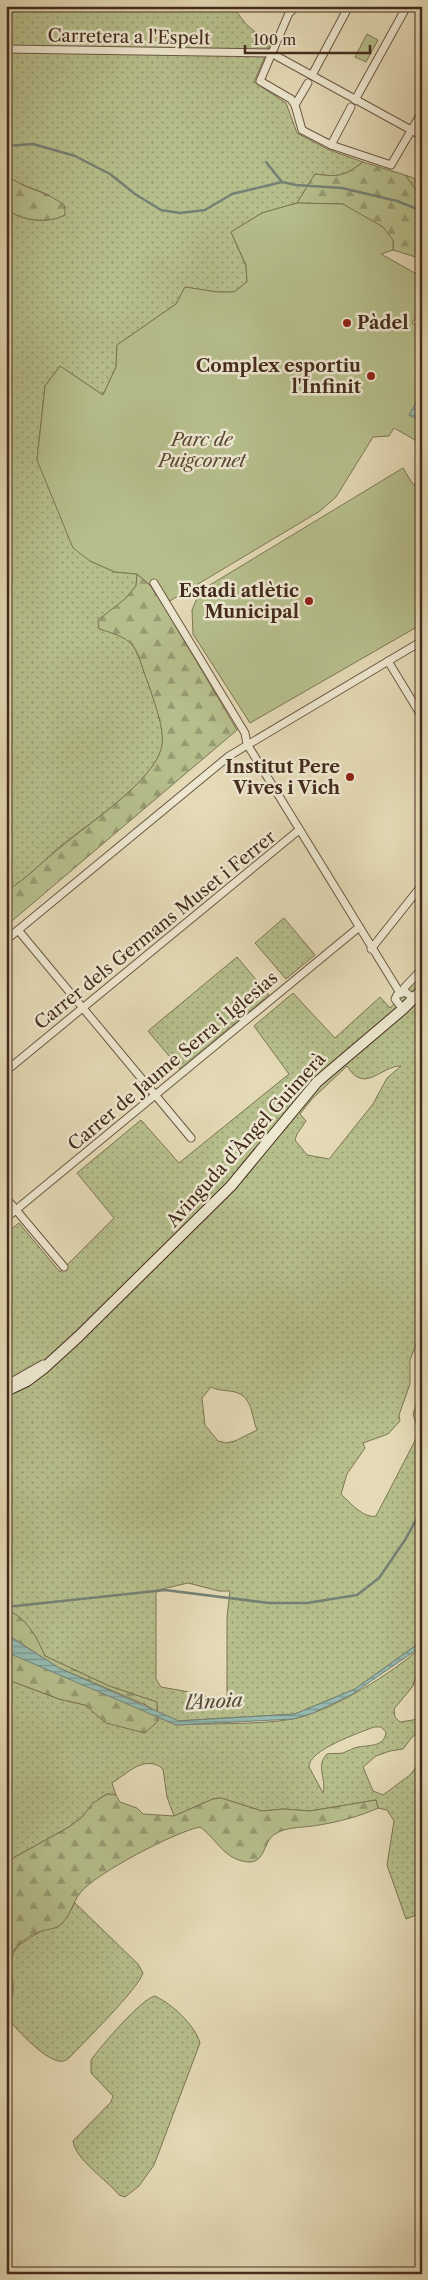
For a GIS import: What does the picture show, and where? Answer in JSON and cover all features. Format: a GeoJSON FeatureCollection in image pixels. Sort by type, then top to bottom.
{"type":"FeatureCollection","features":[{"type":"Feature","properties":{"kind":"street"},"geometry":{"type":"LineString","coordinates":[[296,6],[289,13],[260,81],[290,98],[295,105],[302,130],[331,145],[391,165],[422,112]]}},
{"type":"Feature","properties":{"kind":"street"},"geometry":{"type":"LineString","coordinates":[[312,75],[349,6]]}},
{"type":"Feature","properties":{"kind":"street"},"geometry":{"type":"LineString","coordinates":[[331,145],[406,6]]}},
{"type":"Feature","properties":{"kind":"street","name":"Carretera a l'Espelt"},"geometry":{"type":"LineString","coordinates":[[6,49],[250,55],[271,53]]}},
{"type":"Feature","properties":{"kind":"street"},"geometry":{"type":"LineString","coordinates":[[271,53],[312,75],[353,103],[422,136]]}},
{"type":"Feature","properties":{"kind":"street"},"geometry":{"type":"LineString","coordinates":[[295,105],[308,83]]}},
{"type":"Feature","properties":{"kind":"street"},"geometry":{"type":"LineString","coordinates":[[154,583],[245,733],[247,744],[358,928],[402,992],[418,994]]}},
{"type":"Feature","properties":{"kind":"street"},"geometry":{"type":"LineString","coordinates":[[6,940],[229,756],[422,641]]}},
{"type":"Feature","properties":{"kind":"street"},"geometry":{"type":"LineString","coordinates":[[388,661],[422,717]]}},
{"type":"Feature","properties":{"kind":"street","name":"Carrer dels Germans Muset i Ferrer"},"geometry":{"type":"LineString","coordinates":[[6,1071],[299,830]]}},
{"type":"Feature","properties":{"kind":"street"},"geometry":{"type":"LineString","coordinates":[[371,948],[422,885]]}},
{"type":"Feature","properties":{"kind":"street","name":"Carrer de Jaume Serra i Iglesias"},"geometry":{"type":"LineString","coordinates":[[6,1218],[358,928]]}},
{"type":"Feature","properties":{"kind":"street"},"geometry":{"type":"LineString","coordinates":[[18,930],[191,1138]]}},
{"type":"Feature","properties":{"kind":"street"},"geometry":{"type":"LineString","coordinates":[[403,1009],[395,999],[422,969]]}},
{"type":"Feature","properties":{"kind":"street","name":"Avinguda d'Àngel Guimerà"},"geometry":{"type":"LineString","coordinates":[[6,1391],[27,1381],[58,1356],[230,1186],[317,1082],[418,994]]}},
{"type":"Feature","properties":{"kind":"street"},"geometry":{"type":"LineString","coordinates":[[6,1198],[64,1267]]}},
{"type":"Feature","properties":{"kind":"street"},"geometry":{"type":"LineString","coordinates":[[6,1385],[58,1356]]}},
{"type":"Feature","properties":{"kind":"green space"},"geometry":{"type":"Polygon","coordinates":[[[6,6],[232,6],[246,24],[270,45],[254,82],[286,103],[297,133],[327,149],[363,162],[340,175],[315,174],[297,203],[262,213],[231,232],[246,266],[247,282],[234,292],[217,292],[185,287],[176,304],[117,345],[116,367],[103,395],[60,366],[45,386],[37,460],[90,561],[115,572],[137,574],[136,586],[126,598],[107,631],[124,637],[134,647],[158,712],[163,740],[157,760],[134,787],[6,891],[6,209],[19,216],[35,220],[50,220],[65,215],[49,195],[13,181],[6,174],[6,6]]]}},
{"type":"Feature","properties":{"kind":"green space"},"geometry":{"type":"Polygon","coordinates":[[[367,34],[378,40],[366,62],[355,57],[367,34]]]}},
{"type":"Feature","properties":{"kind":"green space"},"geometry":{"type":"Polygon","coordinates":[[[363,162],[405,175],[422,198],[422,259],[393,250],[393,240],[343,204],[297,203],[315,174],[340,175],[363,162]]]}},
{"type":"Feature","properties":{"kind":"green space"},"geometry":{"type":"Polygon","coordinates":[[[6,174],[20,183],[51,196],[65,206],[65,215],[50,220],[35,220],[19,216],[6,209],[6,174]]]}},
{"type":"Feature","properties":{"kind":"green space"},"geometry":{"type":"Polygon","coordinates":[[[405,175],[422,181],[422,198],[419,196],[405,175]]]}},
{"type":"Feature","properties":{"kind":"green space","name":"Parc de Puigcornet"},"geometry":{"type":"Polygon","coordinates":[[[297,203],[343,204],[383,227],[393,240],[393,250],[381,254],[422,277],[422,306],[412,323],[422,328],[422,444],[394,428],[389,436],[373,437],[336,497],[320,511],[163,605],[150,585],[137,574],[115,572],[90,561],[73,548],[37,460],[45,386],[60,366],[103,395],[116,367],[117,345],[176,304],[185,287],[217,292],[234,292],[247,282],[246,265],[231,232],[262,213],[297,203]]]}},
{"type":"Feature","properties":{"kind":"green space","name":"Estadi atlètic Municipal"},"geometry":{"type":"Polygon","coordinates":[[[403,468],[412,483],[422,489],[422,624],[250,723],[193,634],[192,610],[200,591],[403,468]]]}},
{"type":"Feature","properties":{"kind":"green space"},"geometry":{"type":"Polygon","coordinates":[[[137,574],[150,585],[163,605],[237,730],[6,926],[6,891],[135,786],[148,772],[157,758],[162,745],[162,731],[153,697],[134,647],[122,637],[99,629],[98,620],[126,598],[136,586],[137,574]]]}},
{"type":"Feature","properties":{"kind":"green space"},"geometry":{"type":"Polygon","coordinates":[[[284,918],[315,955],[286,979],[255,943],[284,918]]]}},
{"type":"Feature","properties":{"kind":"green space"},"geometry":{"type":"Polygon","coordinates":[[[237,957],[269,995],[180,1069],[148,1031],[237,957]]]}},
{"type":"Feature","properties":{"kind":"green space"},"geometry":{"type":"Polygon","coordinates":[[[422,973],[422,1222],[416,1230],[422,1235],[422,1330],[410,1360],[410,1384],[399,1415],[400,1421],[388,1434],[363,1443],[365,1448],[347,1474],[341,1494],[362,1512],[367,1515],[376,1516],[419,1433],[413,1414],[422,1388],[422,1641],[355,1689],[295,1714],[175,1721],[157,1713],[157,1702],[109,1686],[45,1656],[25,1623],[19,1617],[6,1610],[6,1233],[19,1223],[60,1272],[114,1218],[77,1173],[141,1120],[179,1163],[289,1074],[254,1026],[293,993],[335,1038],[380,997],[390,1008],[422,973]],[[347,1066],[312,1099],[300,1114],[306,1121],[295,1140],[307,1155],[329,1159],[373,1104],[387,1078],[401,1066],[393,1067],[366,1079],[354,1074],[347,1066]],[[211,1387],[202,1398],[205,1425],[218,1441],[226,1443],[235,1441],[257,1430],[248,1403],[241,1394],[211,1387]],[[188,1583],[158,1590],[156,1594],[156,1679],[161,1687],[195,1693],[227,1703],[227,1617],[230,1591],[219,1591],[188,1583]]]}},
{"type":"Feature","properties":{"kind":"green space"},"geometry":{"type":"Polygon","coordinates":[[[6,1610],[25,1622],[45,1656],[109,1686],[157,1702],[157,1713],[146,1705],[59,1668],[6,1634],[6,1610]]]}},
{"type":"Feature","properties":{"kind":"green space"},"geometry":{"type":"Polygon","coordinates":[[[422,1646],[422,1676],[415,1679],[413,1686],[394,1709],[395,1717],[400,1722],[419,1719],[422,1723],[422,1730],[412,1737],[403,1749],[376,1756],[363,1767],[373,1791],[383,1795],[410,1775],[422,1759],[422,1913],[406,1919],[387,1865],[394,1821],[387,1810],[378,1808],[376,1800],[310,1811],[284,1809],[262,1811],[221,1798],[213,1799],[174,1816],[167,1797],[163,1769],[150,1763],[130,1770],[112,1783],[116,1795],[107,1794],[100,1798],[83,1816],[69,1827],[6,1862],[6,1679],[59,1699],[85,1705],[144,1733],[158,1721],[158,1717],[176,1725],[265,1722],[293,1719],[308,1715],[361,1690],[422,1646]],[[374,1727],[347,1738],[325,1748],[317,1754],[309,1767],[323,1793],[322,1763],[327,1754],[343,1753],[356,1747],[380,1743],[385,1737],[386,1732],[381,1727],[374,1727]]]}},
{"type":"Feature","properties":{"kind":"green space"},"geometry":{"type":"Polygon","coordinates":[[[6,1652],[38,1663],[158,1717],[158,1721],[145,1733],[106,1723],[85,1705],[59,1699],[6,1679],[6,1652]]]}},
{"type":"Feature","properties":{"kind":"green space"},"geometry":{"type":"Polygon","coordinates":[[[107,1794],[116,1795],[120,1802],[137,1808],[143,1814],[174,1816],[213,1799],[221,1798],[262,1811],[284,1809],[310,1811],[376,1800],[378,1808],[342,1820],[280,1831],[271,1837],[261,1855],[254,1861],[248,1862],[233,1857],[200,1827],[188,1830],[137,1854],[102,1875],[80,1893],[60,1925],[32,1935],[16,1947],[10,1964],[13,1993],[6,2007],[6,1862],[69,1827],[83,1816],[93,1803],[107,1794]]]}},
{"type":"Feature","properties":{"kind":"green space"},"geometry":{"type":"Polygon","coordinates":[[[75,1903],[138,1964],[143,1973],[132,1990],[110,2015],[69,2058],[61,2061],[46,2055],[22,2035],[6,2015],[6,2007],[11,2000],[13,1992],[11,1961],[19,1945],[69,1913],[75,1903]]]}},
{"type":"Feature","properties":{"kind":"green space"},"geometry":{"type":"Polygon","coordinates":[[[155,1996],[168,2004],[188,2022],[200,2043],[154,2165],[139,2186],[125,2197],[119,2195],[85,2162],[75,2148],[73,2141],[111,2102],[113,2096],[91,2073],[91,2060],[131,2014],[155,1996]]]}},
{"type":"Feature","properties":{"kind":"water"},"geometry":{"type":"Polygon","coordinates":[[[419,397],[422,398],[422,422],[409,415],[419,397]]]}},
{"type":"Feature","properties":{"kind":"water"},"geometry":{"type":"Polygon","coordinates":[[[6,1634],[59,1668],[179,1721],[295,1714],[355,1689],[422,1641],[422,1646],[351,1695],[313,1713],[293,1719],[176,1725],[6,1652],[6,1634]]]}},
{"type":"Feature","properties":{"kind":"waterway"},"geometry":{"type":"LineString","coordinates":[[6,146],[33,144],[75,156],[110,174],[135,194],[161,210],[180,213],[205,210],[232,194],[282,182],[296,185],[342,188],[397,201],[422,211]]}},
{"type":"Feature","properties":{"kind":"waterway"},"geometry":{"type":"LineString","coordinates":[[266,162],[282,182]]}},
{"type":"Feature","properties":{"kind":"waterway"},"geometry":{"type":"LineString","coordinates":[[6,1607],[165,1590],[269,1603],[307,1603],[357,1595],[379,1578],[405,1540],[422,1509]]}},
{"type":"Feature","properties":{"kind":"place","name":"Pàdel"},"geometry":{"type":"Point","coordinates":[347,323]}},
{"type":"Feature","properties":{"kind":"place","name":"Complex esportiu l'Infinit"},"geometry":{"type":"Point","coordinates":[371,376]}},
{"type":"Feature","properties":{"kind":"place","name":"Estadi atlètic Municipal"},"geometry":{"type":"Point","coordinates":[309,601]}},
{"type":"Feature","properties":{"kind":"place","name":"Institut Pere Vives i Vich"},"geometry":{"type":"Point","coordinates":[350,777]}},
{"type":"Feature","properties":{"kind":"water label","name":"l'Anoia"},"geometry":{"type":"Point","coordinates":[214,1701]}}]}
